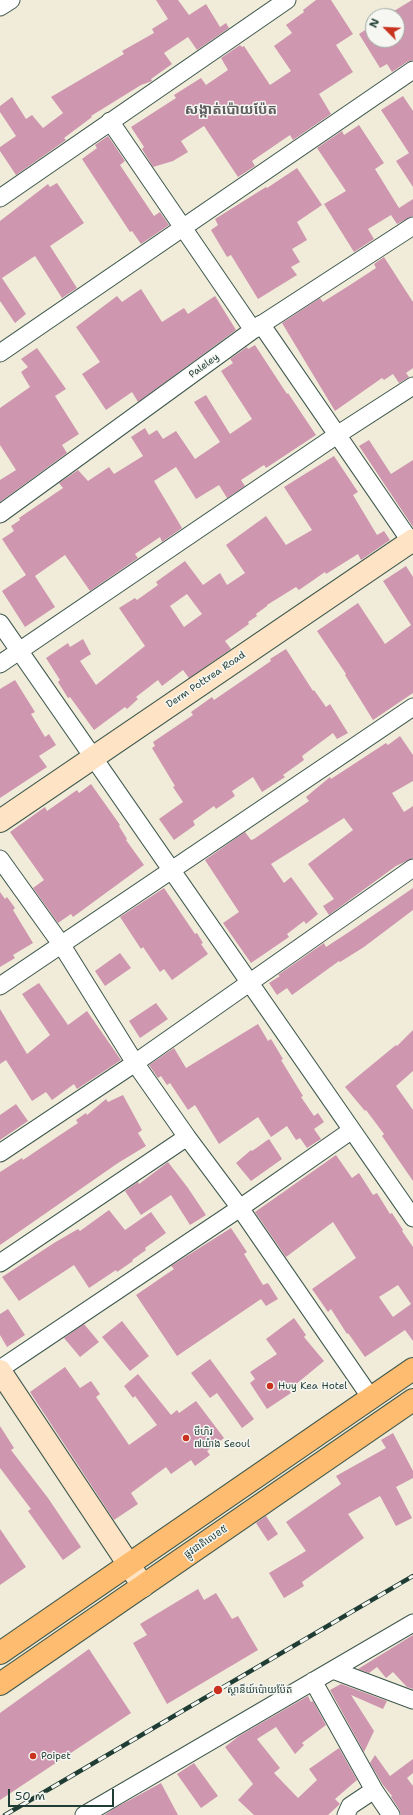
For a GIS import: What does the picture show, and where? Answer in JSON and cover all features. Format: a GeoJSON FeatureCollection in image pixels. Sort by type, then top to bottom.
{"type":"FeatureCollection","features":[{"type":"Feature","properties":{"kind":"highway"},"geometry":{"type":"LineString","coordinates":[[0,1653],[413,1369]]}},
{"type":"Feature","properties":{"kind":"highway","name":"ផ្លូវជាតិលេខ៥"},"geometry":{"type":"LineString","coordinates":[[0,1684],[413,1400]]}},
{"type":"Feature","properties":{"kind":"street"},"geometry":{"type":"LineString","coordinates":[[0,7],[11,0]]}},
{"type":"Feature","properties":{"kind":"street"},"geometry":{"type":"LineString","coordinates":[[0,198],[287,0]]}},
{"type":"Feature","properties":{"kind":"street"},"geometry":{"type":"LineString","coordinates":[[0,353],[413,70]]}},
{"type":"Feature","properties":{"kind":"street"},"geometry":{"type":"LineString","coordinates":[[110,121],[184,227],[337,435],[412,542]]}},
{"type":"Feature","properties":{"kind":"street","name":"Paleley"},"geometry":{"type":"LineString","coordinates":[[0,514],[257,327],[413,226]]}},
{"type":"Feature","properties":{"kind":"street"},"geometry":{"type":"LineString","coordinates":[[0,664],[337,435],[413,386]]}},
{"type":"Feature","properties":{"kind":"street","name":"Derm Pottrea Road"},"geometry":{"type":"LineString","coordinates":[[0,821],[412,542]]}},
{"type":"Feature","properties":{"kind":"street"},"geometry":{"type":"LineString","coordinates":[[0,623],[413,1218]]}},
{"type":"Feature","properties":{"kind":"street"},"geometry":{"type":"LineString","coordinates":[[0,986],[413,707]]}},
{"type":"Feature","properties":{"kind":"street"},"geometry":{"type":"LineString","coordinates":[[0,859],[61,944],[135,1063],[187,1137],[240,1208],[371,1398]]}},
{"type":"Feature","properties":{"kind":"street"},"geometry":{"type":"LineString","coordinates":[[0,1153],[135,1063],[413,868]]}},
{"type":"Feature","properties":{"kind":"street"},"geometry":{"type":"LineString","coordinates":[[143,1586],[0,1370],[240,1208],[352,1130]]}},
{"type":"Feature","properties":{"kind":"street"},"geometry":{"type":"LineString","coordinates":[[0,1263],[187,1137]]}},
{"type":"Feature","properties":{"kind":"street"},"geometry":{"type":"LineString","coordinates":[[84,1815],[413,1623]]}},
{"type":"Feature","properties":{"kind":"street"},"geometry":{"type":"LineString","coordinates":[[333,1670],[413,1700]]}},
{"type":"Feature","properties":{"kind":"street"},"geometry":{"type":"LineString","coordinates":[[313,1681],[374,1790],[391,1815]]}},
{"type":"Feature","properties":{"kind":"street"},"geometry":{"type":"LineString","coordinates":[[346,1815],[350,1806],[374,1790]]}},
{"type":"Feature","properties":{"kind":"building"},"geometry":{"type":"Polygon","coordinates":[[[156,0],[178,0],[189,15],[206,4],[220,27],[226,23],[229,28],[197,50],[188,37],[164,53],[172,64],[151,79],[152,81],[141,85],[91,116],[92,117],[64,138],[66,140],[16,175],[0,151],[0,147],[16,136],[0,112],[0,106],[12,97],[26,119],[32,115],[43,128],[63,113],[51,97],[124,54],[122,51],[154,33],[152,29],[168,19],[156,0]]]}},
{"type":"Feature","properties":{"kind":"building"},"geometry":{"type":"Polygon","coordinates":[[[316,0],[331,0],[353,34],[336,45],[353,72],[319,94],[331,114],[293,140],[290,135],[252,161],[255,166],[238,177],[204,126],[181,141],[188,152],[173,161],[153,167],[142,149],[144,147],[131,127],[176,98],[174,95],[201,78],[206,85],[228,70],[221,58],[240,45],[242,47],[244,46],[270,85],[291,71],[274,46],[292,33],[286,25],[304,12],[303,10],[316,0]]]}},
{"type":"Feature","properties":{"kind":"building"},"geometry":{"type":"Polygon","coordinates":[[[413,0],[413,60],[407,62],[392,72],[387,64],[380,68],[368,48],[405,48],[405,8],[399,8],[413,0]]]}},
{"type":"Feature","properties":{"kind":"building"},"geometry":{"type":"Polygon","coordinates":[[[365,30],[365,44],[359,34],[365,30]]]}},
{"type":"Feature","properties":{"kind":"building"},"geometry":{"type":"Polygon","coordinates":[[[403,96],[413,111],[413,187],[396,161],[409,153],[381,110],[403,96]]]}},
{"type":"Feature","properties":{"kind":"building"},"geometry":{"type":"Polygon","coordinates":[[[359,125],[384,163],[375,169],[399,208],[413,199],[413,216],[397,224],[391,215],[368,229],[374,239],[354,252],[324,204],[346,191],[317,148],[342,131],[344,135],[359,125]]]}},
{"type":"Feature","properties":{"kind":"building"},"geometry":{"type":"Polygon","coordinates":[[[108,136],[125,161],[120,165],[154,216],[160,212],[169,225],[141,244],[132,231],[130,232],[82,159],[97,148],[95,145],[108,136]]]}},
{"type":"Feature","properties":{"kind":"building"},"geometry":{"type":"Polygon","coordinates":[[[297,168],[322,205],[297,222],[307,240],[292,249],[300,262],[291,267],[297,275],[258,299],[231,255],[227,257],[211,230],[218,225],[215,219],[297,168]]]}},
{"type":"Feature","properties":{"kind":"building"},"geometry":{"type":"Polygon","coordinates":[[[57,183],[84,223],[50,246],[77,288],[62,298],[35,256],[2,278],[26,314],[15,323],[0,301],[0,221],[48,184],[50,187],[57,183]]]}},
{"type":"Feature","properties":{"kind":"building"},"geometry":{"type":"Polygon","coordinates":[[[384,257],[413,302],[413,368],[406,373],[409,377],[399,383],[393,374],[384,380],[382,378],[335,411],[282,323],[320,298],[323,302],[350,285],[376,268],[374,264],[384,257]]]}},
{"type":"Feature","properties":{"kind":"building"},"geometry":{"type":"Polygon","coordinates":[[[141,289],[162,322],[184,308],[188,314],[215,296],[236,330],[138,402],[132,392],[106,410],[82,374],[100,362],[76,327],[117,296],[122,302],[141,289]]]}},
{"type":"Feature","properties":{"kind":"building"},"geometry":{"type":"Polygon","coordinates":[[[255,345],[316,435],[266,468],[264,465],[241,480],[245,486],[227,498],[219,485],[196,499],[176,467],[154,481],[182,528],[162,542],[160,537],[135,554],[138,558],[90,591],[65,555],[35,576],[55,607],[25,627],[2,591],[26,575],[2,539],[14,531],[11,526],[20,520],[19,518],[63,488],[59,483],[78,470],[88,481],[109,467],[114,474],[143,456],[131,437],[145,428],[149,435],[157,430],[163,439],[176,431],[195,459],[220,442],[194,402],[206,395],[230,434],[252,419],[221,371],[233,363],[230,359],[247,347],[248,349],[255,345]]]}},
{"type":"Feature","properties":{"kind":"building"},"geometry":{"type":"Polygon","coordinates":[[[37,348],[66,389],[55,396],[79,434],[62,445],[67,453],[0,502],[0,480],[16,470],[0,445],[0,408],[30,387],[21,372],[28,367],[21,359],[37,348]]]}},
{"type":"Feature","properties":{"kind":"building"},"geometry":{"type":"Polygon","coordinates":[[[369,440],[391,474],[413,460],[413,527],[359,446],[369,440]]]}},
{"type":"Feature","properties":{"kind":"building"},"geometry":{"type":"Polygon","coordinates":[[[334,456],[358,492],[353,495],[377,535],[384,531],[390,540],[361,560],[358,554],[326,574],[325,572],[299,590],[296,587],[267,605],[256,614],[257,616],[248,622],[249,624],[225,641],[231,649],[189,678],[183,670],[162,686],[158,680],[136,697],[138,699],[127,709],[125,707],[94,730],[70,697],[68,698],[58,682],[60,680],[46,658],[68,643],[70,647],[83,639],[91,654],[80,661],[96,685],[145,646],[119,608],[135,598],[137,600],[158,585],[156,582],[185,561],[203,585],[220,573],[227,585],[245,573],[226,545],[266,516],[286,545],[312,530],[284,487],[334,456]],[[187,594],[170,606],[184,627],[202,614],[187,594]]]}},
{"type":"Feature","properties":{"kind":"building"},"geometry":{"type":"Polygon","coordinates":[[[406,566],[413,577],[413,693],[373,720],[345,675],[346,674],[317,631],[358,603],[385,644],[411,625],[383,581],[406,566]]]}},
{"type":"Feature","properties":{"kind":"building"},"geometry":{"type":"Polygon","coordinates":[[[286,649],[313,691],[314,690],[326,707],[330,704],[348,733],[337,739],[333,733],[302,756],[304,760],[283,775],[285,777],[262,792],[253,777],[232,791],[235,796],[216,809],[214,806],[193,821],[195,825],[174,840],[159,819],[183,802],[173,787],[175,786],[152,748],[155,746],[153,742],[193,715],[191,712],[212,697],[214,700],[286,649]]]}},
{"type":"Feature","properties":{"kind":"building"},"geometry":{"type":"Polygon","coordinates":[[[15,680],[35,712],[31,714],[45,737],[49,734],[56,745],[39,756],[47,767],[0,798],[0,689],[15,680]]]}},
{"type":"Feature","properties":{"kind":"building"},"geometry":{"type":"Polygon","coordinates":[[[400,736],[413,755],[413,781],[392,793],[404,812],[413,806],[413,858],[396,866],[329,915],[323,906],[334,899],[308,864],[353,830],[344,818],[271,864],[284,883],[291,877],[318,914],[306,924],[304,921],[287,934],[289,937],[251,963],[223,923],[239,912],[205,860],[245,832],[251,840],[254,839],[309,801],[306,797],[330,777],[331,779],[386,743],[388,745],[400,736]]]}},
{"type":"Feature","properties":{"kind":"building"},"geometry":{"type":"Polygon","coordinates":[[[91,784],[120,825],[119,826],[127,839],[126,840],[144,865],[73,917],[71,914],[58,923],[33,888],[44,880],[10,832],[45,807],[47,811],[77,790],[79,793],[91,784]]]}},
{"type":"Feature","properties":{"kind":"building"},"geometry":{"type":"Polygon","coordinates":[[[164,888],[195,934],[197,933],[203,943],[201,944],[208,954],[172,980],[164,969],[160,972],[143,947],[141,949],[120,917],[164,888]]]}},
{"type":"Feature","properties":{"kind":"building"},"geometry":{"type":"Polygon","coordinates":[[[413,888],[413,910],[364,947],[340,962],[339,961],[292,995],[287,988],[277,995],[269,983],[280,976],[278,975],[324,943],[326,947],[413,888]]]}},
{"type":"Feature","properties":{"kind":"building"},"geometry":{"type":"Polygon","coordinates":[[[0,892],[5,899],[7,897],[15,908],[13,910],[33,943],[13,955],[15,958],[0,967],[0,892]]]}},
{"type":"Feature","properties":{"kind":"building"},"geometry":{"type":"Polygon","coordinates":[[[120,953],[131,968],[105,986],[95,971],[120,953]]]}},
{"type":"Feature","properties":{"kind":"building"},"geometry":{"type":"Polygon","coordinates":[[[39,983],[68,1025],[87,1011],[121,1060],[77,1089],[74,1084],[52,1100],[46,1092],[32,1101],[6,1060],[0,1064],[0,1009],[27,1054],[50,1035],[22,994],[39,983]]]}},
{"type":"Feature","properties":{"kind":"building"},"geometry":{"type":"Polygon","coordinates":[[[156,1003],[168,1019],[140,1038],[129,1021],[156,1003]]]}},
{"type":"Feature","properties":{"kind":"building"},"geometry":{"type":"Polygon","coordinates":[[[258,1024],[268,1041],[271,1039],[283,1059],[281,1060],[303,1096],[301,1097],[314,1116],[318,1113],[324,1122],[314,1129],[321,1139],[307,1148],[300,1138],[296,1140],[287,1126],[271,1137],[258,1117],[219,1144],[195,1105],[188,1110],[170,1083],[167,1085],[161,1076],[158,1078],[149,1065],[174,1048],[186,1068],[258,1024]]]}},
{"type":"Feature","properties":{"kind":"building"},"geometry":{"type":"Polygon","coordinates":[[[413,1030],[413,1071],[396,1086],[413,1110],[413,1181],[382,1136],[384,1134],[366,1110],[365,1111],[345,1087],[396,1045],[397,1046],[413,1030]]]}},
{"type":"Feature","properties":{"kind":"building"},"geometry":{"type":"Polygon","coordinates":[[[123,1095],[142,1130],[138,1133],[146,1146],[118,1163],[0,1245],[0,1172],[22,1158],[23,1160],[78,1123],[76,1120],[86,1113],[87,1115],[106,1099],[108,1102],[123,1095]]]}},
{"type":"Feature","properties":{"kind":"building"},"geometry":{"type":"Polygon","coordinates":[[[16,1104],[28,1121],[0,1140],[0,1115],[16,1104]]]}},
{"type":"Feature","properties":{"kind":"building"},"geometry":{"type":"Polygon","coordinates":[[[269,1139],[282,1159],[251,1181],[236,1163],[251,1150],[252,1151],[269,1139]]]}},
{"type":"Feature","properties":{"kind":"building"},"geometry":{"type":"Polygon","coordinates":[[[336,1155],[352,1178],[359,1173],[373,1195],[377,1193],[390,1214],[392,1213],[413,1247],[413,1341],[405,1330],[365,1357],[348,1333],[347,1334],[331,1309],[328,1312],[312,1289],[356,1258],[333,1222],[286,1257],[255,1212],[336,1155]],[[398,1285],[379,1297],[393,1317],[411,1304],[398,1285]]]}},
{"type":"Feature","properties":{"kind":"building"},"geometry":{"type":"Polygon","coordinates":[[[168,1162],[206,1215],[190,1225],[171,1195],[141,1215],[125,1191],[138,1182],[139,1184],[168,1162]]]}},
{"type":"Feature","properties":{"kind":"building"},"geometry":{"type":"Polygon","coordinates":[[[109,1210],[125,1230],[151,1212],[166,1233],[145,1248],[146,1250],[132,1260],[133,1261],[117,1272],[116,1270],[89,1288],[74,1265],[19,1301],[2,1277],[54,1243],[78,1229],[80,1231],[109,1210]]]}},
{"type":"Feature","properties":{"kind":"building"},"geometry":{"type":"Polygon","coordinates":[[[231,1228],[247,1252],[244,1254],[263,1285],[268,1283],[278,1299],[266,1306],[261,1299],[177,1356],[136,1295],[174,1269],[171,1266],[231,1228]]]}},
{"type":"Feature","properties":{"kind":"building"},"geometry":{"type":"Polygon","coordinates":[[[8,1309],[25,1335],[7,1347],[0,1335],[0,1314],[8,1309]]]}},
{"type":"Feature","properties":{"kind":"building"},"geometry":{"type":"Polygon","coordinates":[[[294,1318],[306,1335],[304,1337],[324,1361],[289,1390],[291,1393],[267,1409],[250,1383],[255,1379],[250,1372],[277,1354],[266,1339],[294,1318]]]}},
{"type":"Feature","properties":{"kind":"building"},"geometry":{"type":"Polygon","coordinates":[[[122,1321],[149,1356],[130,1371],[102,1337],[122,1321]]]}},
{"type":"Feature","properties":{"kind":"building"},"geometry":{"type":"Polygon","coordinates":[[[84,1324],[99,1342],[80,1357],[64,1338],[84,1324]]]}},
{"type":"Feature","properties":{"kind":"building"},"geometry":{"type":"Polygon","coordinates":[[[210,1359],[254,1419],[242,1428],[217,1393],[210,1398],[191,1373],[210,1359]]]}},
{"type":"Feature","properties":{"kind":"building"},"geometry":{"type":"Polygon","coordinates":[[[65,1367],[80,1388],[91,1381],[100,1394],[96,1397],[129,1445],[157,1425],[135,1396],[133,1398],[124,1386],[138,1374],[171,1415],[177,1410],[179,1413],[196,1401],[224,1438],[207,1451],[210,1455],[195,1466],[191,1460],[171,1474],[166,1467],[131,1493],[138,1504],[114,1520],[30,1392],[65,1367]]]}},
{"type":"Feature","properties":{"kind":"building"},"geometry":{"type":"Polygon","coordinates":[[[0,1426],[14,1448],[11,1450],[48,1498],[81,1547],[63,1560],[28,1511],[31,1509],[0,1468],[0,1426]]]}},
{"type":"Feature","properties":{"kind":"building"},"geometry":{"type":"Polygon","coordinates":[[[393,1433],[413,1471],[413,1478],[396,1487],[412,1518],[396,1526],[380,1496],[348,1514],[364,1538],[302,1582],[304,1586],[284,1598],[269,1573],[306,1551],[286,1522],[341,1484],[336,1476],[386,1448],[381,1440],[393,1433]]]}},
{"type":"Feature","properties":{"kind":"building"},"geometry":{"type":"Polygon","coordinates":[[[266,1516],[278,1534],[268,1541],[256,1523],[266,1516]]]}},
{"type":"Feature","properties":{"kind":"building"},"geometry":{"type":"Polygon","coordinates":[[[0,1529],[26,1567],[0,1585],[0,1529]]]}},
{"type":"Feature","properties":{"kind":"building"},"geometry":{"type":"Polygon","coordinates":[[[198,1589],[204,1600],[216,1593],[232,1619],[238,1616],[258,1650],[167,1704],[133,1643],[147,1635],[140,1624],[198,1589]]]}},
{"type":"Feature","properties":{"kind":"building"},"geometry":{"type":"Polygon","coordinates":[[[413,1635],[413,1689],[407,1687],[393,1672],[386,1678],[377,1667],[369,1673],[358,1669],[413,1635]]]}},
{"type":"Feature","properties":{"kind":"building","name":"Poipet"},"geometry":{"type":"Polygon","coordinates":[[[89,1649],[131,1713],[0,1800],[0,1713],[89,1649]]]}},
{"type":"Feature","properties":{"kind":"building"},"geometry":{"type":"Polygon","coordinates":[[[341,1684],[387,1701],[383,1709],[351,1695],[374,1731],[364,1752],[330,1690],[341,1684]]]}},
{"type":"Feature","properties":{"kind":"building"},"geometry":{"type":"Polygon","coordinates":[[[308,1696],[311,1702],[313,1701],[326,1725],[302,1743],[304,1745],[295,1754],[276,1727],[257,1739],[280,1768],[274,1773],[298,1798],[317,1780],[309,1769],[339,1748],[357,1780],[335,1799],[340,1804],[328,1815],[254,1815],[238,1800],[253,1784],[225,1747],[239,1736],[308,1696]]]}},
{"type":"Feature","properties":{"kind":"building"},"geometry":{"type":"Polygon","coordinates":[[[375,1755],[390,1776],[413,1759],[413,1773],[407,1778],[413,1786],[413,1815],[401,1815],[391,1797],[392,1796],[383,1785],[370,1763],[375,1755]]]}},
{"type":"Feature","properties":{"kind":"building"},"geometry":{"type":"Polygon","coordinates":[[[194,1763],[218,1796],[201,1808],[177,1774],[194,1763]]]}},
{"type":"Feature","properties":{"kind":"building"},"geometry":{"type":"Polygon","coordinates":[[[161,1783],[178,1815],[104,1815],[115,1808],[161,1783]]]}},
{"type":"Feature","properties":{"kind":"railway"},"geometry":{"type":"LineString","coordinates":[[5,1815],[413,1576]]}},
{"type":"Feature","properties":{"kind":"place","name":"Huy Kea Hotel"},"geometry":{"type":"Point","coordinates":[270,1386]}},
{"type":"Feature","properties":{"kind":"place","name":"មីហិរ ៧យ៉ាង Seoul"},"geometry":{"type":"Point","coordinates":[186,1438]}},
{"type":"Feature","properties":{"kind":"place","name":"ស្ថានីយ៍ប៉ោយប៉ែត"},"geometry":{"type":"Point","coordinates":[218,1690]}},
{"type":"Feature","properties":{"kind":"place","name":"Poipet"},"geometry":{"type":"Point","coordinates":[33,1756]}},
{"type":"Feature","properties":{"kind":"district","name":"សង្កាត់ប៉ោយប៉ែត"},"geometry":{"type":"Point","coordinates":[231,110]}}]}
